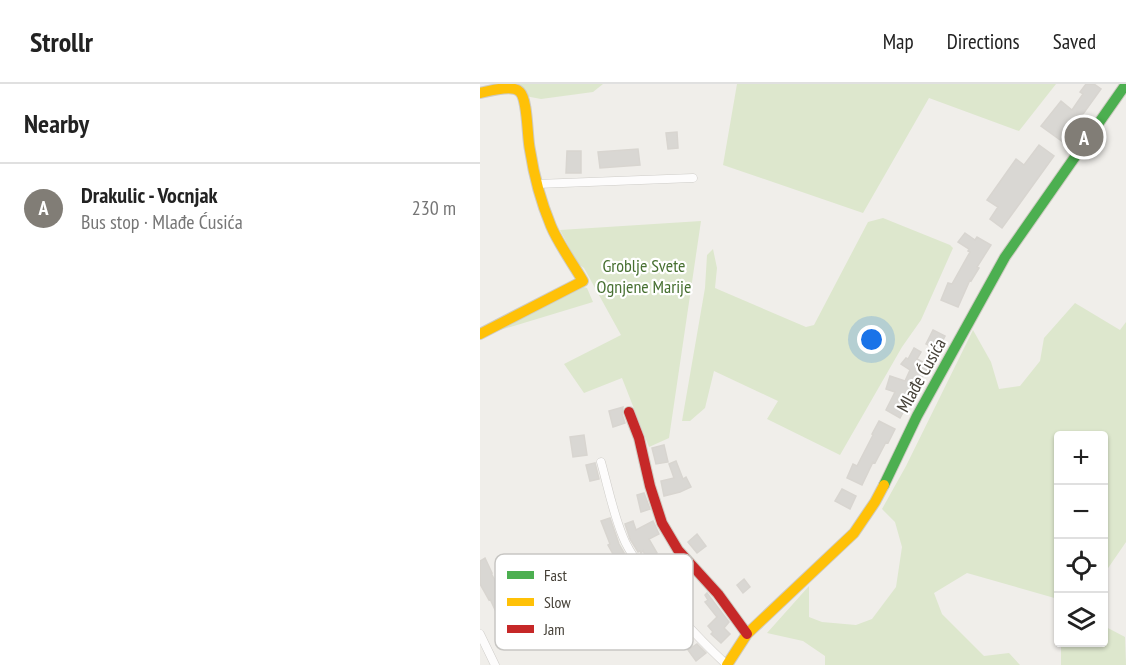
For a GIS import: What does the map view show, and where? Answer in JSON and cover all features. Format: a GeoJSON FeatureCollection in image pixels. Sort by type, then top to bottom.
{"type":"FeatureCollection","features":[{"type":"Feature","properties":{"kind":"street","name":"Mlađe Ćusića"},"geometry":{"type":"LineString","coordinates":[[727,665],[747,634],[854,533],[875,502],[917,416],[1005,257],[1126,84]]}},
{"type":"Feature","properties":{"kind":"street"},"geometry":{"type":"LineString","coordinates":[[480,93],[496,89],[515,89],[520,92],[524,100],[529,148],[537,184],[551,227],[583,281],[480,333]]}},
{"type":"Feature","properties":{"kind":"street"},"geometry":{"type":"LineString","coordinates":[[537,184],[693,178]]}},
{"type":"Feature","properties":{"kind":"street"},"geometry":{"type":"LineString","coordinates":[[629,412],[639,438],[650,486],[662,523],[682,554]]}},
{"type":"Feature","properties":{"kind":"street"},"geometry":{"type":"LineString","coordinates":[[601,462],[623,539],[632,554]]}},
{"type":"Feature","properties":{"kind":"street"},"geometry":{"type":"LineString","coordinates":[[693,566],[711,585],[747,634]]}},
{"type":"Feature","properties":{"kind":"street"},"geometry":{"type":"LineString","coordinates":[[693,630],[727,665]]}},
{"type":"Feature","properties":{"kind":"street"},"geometry":{"type":"LineString","coordinates":[[480,634],[495,665]]}},
{"type":"Feature","properties":{"kind":"green space"},"geometry":{"type":"Polygon","coordinates":[[[500,84],[603,84],[593,92],[541,99],[498,91],[500,84]]]}},
{"type":"Feature","properties":{"kind":"green space"},"geometry":{"type":"Polygon","coordinates":[[[737,84],[1056,84],[1019,131],[929,98],[863,213],[723,165],[737,84]]]}},
{"type":"Feature","properties":{"kind":"green space"},"geometry":{"type":"Polygon","coordinates":[[[883,218],[953,248],[921,320],[902,347],[840,455],[767,419],[778,401],[714,371],[705,408],[690,421],[682,421],[705,288],[707,255],[713,249],[717,268],[715,288],[806,327],[814,325],[868,222],[883,218]]]}},
{"type":"Feature","properties":{"kind":"green space","name":"Groblje Svete Ognjene Marije"},"geometry":{"type":"Polygon","coordinates":[[[701,221],[669,438],[649,447],[622,378],[584,393],[564,364],[621,335],[560,230],[701,221]]]}},
{"type":"Feature","properties":{"kind":"green space"},"geometry":{"type":"Polygon","coordinates":[[[577,285],[587,288],[593,302],[487,334],[577,285]]]}},
{"type":"Feature","properties":{"kind":"green space"},"geometry":{"type":"Polygon","coordinates":[[[1075,303],[1120,330],[1126,322],[1126,542],[1108,568],[1108,431],[1054,431],[1054,598],[967,573],[934,593],[942,614],[984,656],[1009,653],[1020,665],[825,665],[825,656],[803,641],[767,633],[809,586],[809,617],[822,622],[856,625],[872,619],[896,587],[902,547],[895,522],[882,509],[906,466],[973,330],[991,362],[999,389],[1020,386],[1040,361],[1044,338],[1075,303]]]}},
{"type":"Feature","properties":{"kind":"green space"},"geometry":{"type":"Polygon","coordinates":[[[1108,628],[1125,637],[1126,665],[1061,665],[1061,647],[1108,647],[1108,628]]]}},
{"type":"Feature","properties":{"kind":"building"},"geometry":{"type":"Polygon","coordinates":[[[1086,84],[1094,84],[1101,89],[1063,142],[1041,126],[1061,101],[1072,110],[1083,94],[1080,92],[1086,84]]]}},
{"type":"Feature","properties":{"kind":"building"},"geometry":{"type":"Polygon","coordinates":[[[677,132],[678,148],[668,149],[666,133],[677,132]]]}},
{"type":"Feature","properties":{"kind":"building"},"geometry":{"type":"Polygon","coordinates":[[[1039,145],[1054,156],[1002,228],[990,219],[998,207],[987,200],[1016,159],[1024,165],[1039,145]]]}},
{"type":"Feature","properties":{"kind":"building"},"geometry":{"type":"Polygon","coordinates":[[[638,149],[640,165],[600,168],[598,152],[638,149]]]}},
{"type":"Feature","properties":{"kind":"building"},"geometry":{"type":"Polygon","coordinates":[[[567,151],[581,151],[581,173],[566,173],[567,151]]]}},
{"type":"Feature","properties":{"kind":"building"},"geometry":{"type":"Polygon","coordinates":[[[965,233],[975,240],[977,237],[991,245],[970,280],[958,307],[941,300],[948,283],[952,284],[970,252],[958,242],[965,233]]]}},
{"type":"Feature","properties":{"kind":"building"},"geometry":{"type":"Polygon","coordinates":[[[933,330],[945,336],[938,350],[926,344],[933,330]]]}},
{"type":"Feature","properties":{"kind":"building"},"geometry":{"type":"Polygon","coordinates":[[[914,348],[921,352],[917,359],[929,365],[900,418],[886,410],[895,392],[886,389],[890,376],[905,381],[910,370],[901,364],[906,358],[908,359],[914,348]]]}},
{"type":"Feature","properties":{"kind":"building"},"geometry":{"type":"Polygon","coordinates":[[[623,407],[622,414],[625,423],[613,427],[609,411],[623,407]]]}},
{"type":"Feature","properties":{"kind":"building"},"geometry":{"type":"Polygon","coordinates":[[[879,421],[895,429],[875,463],[873,462],[862,485],[847,478],[853,464],[857,466],[879,421]]]}},
{"type":"Feature","properties":{"kind":"building"},"geometry":{"type":"Polygon","coordinates":[[[584,435],[587,455],[573,457],[570,437],[584,435]]]}},
{"type":"Feature","properties":{"kind":"building"},"geometry":{"type":"Polygon","coordinates":[[[664,445],[668,462],[656,464],[652,448],[664,445]]]}},
{"type":"Feature","properties":{"kind":"building"},"geometry":{"type":"Polygon","coordinates":[[[676,461],[683,479],[686,477],[691,487],[664,496],[661,481],[674,478],[669,464],[676,461]]]}},
{"type":"Feature","properties":{"kind":"building"},"geometry":{"type":"Polygon","coordinates":[[[595,463],[599,479],[590,481],[586,465],[595,463]]]}},
{"type":"Feature","properties":{"kind":"building"},"geometry":{"type":"Polygon","coordinates":[[[842,489],[856,496],[850,509],[835,501],[842,489]]]}},
{"type":"Feature","properties":{"kind":"building"},"geometry":{"type":"Polygon","coordinates":[[[644,493],[650,509],[641,512],[637,495],[644,493]]]}},
{"type":"Feature","properties":{"kind":"building"},"geometry":{"type":"Polygon","coordinates":[[[610,518],[625,554],[613,554],[601,521],[610,518]]]}},
{"type":"Feature","properties":{"kind":"building"},"geometry":{"type":"Polygon","coordinates":[[[633,521],[636,530],[653,521],[659,534],[649,539],[657,553],[638,552],[625,524],[633,521]]]}},
{"type":"Feature","properties":{"kind":"building"},"geometry":{"type":"Polygon","coordinates":[[[697,534],[706,546],[697,553],[688,542],[697,534]]]}},
{"type":"Feature","properties":{"kind":"building"},"geometry":{"type":"Polygon","coordinates":[[[485,558],[495,580],[495,610],[480,584],[480,561],[485,558]]]}},
{"type":"Feature","properties":{"kind":"building"},"geometry":{"type":"Polygon","coordinates":[[[744,579],[750,587],[743,593],[737,585],[744,579]]]}},
{"type":"Feature","properties":{"kind":"building"},"geometry":{"type":"Polygon","coordinates":[[[707,593],[729,622],[724,628],[730,634],[721,643],[711,634],[713,632],[708,626],[717,617],[705,602],[708,600],[705,595],[707,593]]]}},
{"type":"Feature","properties":{"kind":"building"},"geometry":{"type":"Polygon","coordinates":[[[697,644],[706,653],[696,661],[688,650],[693,650],[693,647],[697,644]]]}},
{"type":"Feature","properties":{"kind":"traffic: fast"},"geometry":{"type":"LineString","coordinates":[[884,485],[917,416],[1005,257],[1126,84]]}},
{"type":"Feature","properties":{"kind":"traffic: slow"},"geometry":{"type":"LineString","coordinates":[[480,93],[512,88],[523,96],[529,144],[544,208],[551,226],[583,281],[480,334]]}},
{"type":"Feature","properties":{"kind":"traffic: slow"},"geometry":{"type":"LineString","coordinates":[[727,665],[747,634],[854,533],[884,485]]}},
{"type":"Feature","properties":{"kind":"traffic: jam"},"geometry":{"type":"LineString","coordinates":[[629,412],[639,438],[650,486],[662,523],[682,554]]}},
{"type":"Feature","properties":{"kind":"traffic: jam"},"geometry":{"type":"LineString","coordinates":[[693,566],[718,594],[747,634]]}},
{"type":"Feature","properties":{"kind":"place","name":"Drakulic - Vocnjak"},"geometry":{"type":"Point","coordinates":[1084,137]}}]}
